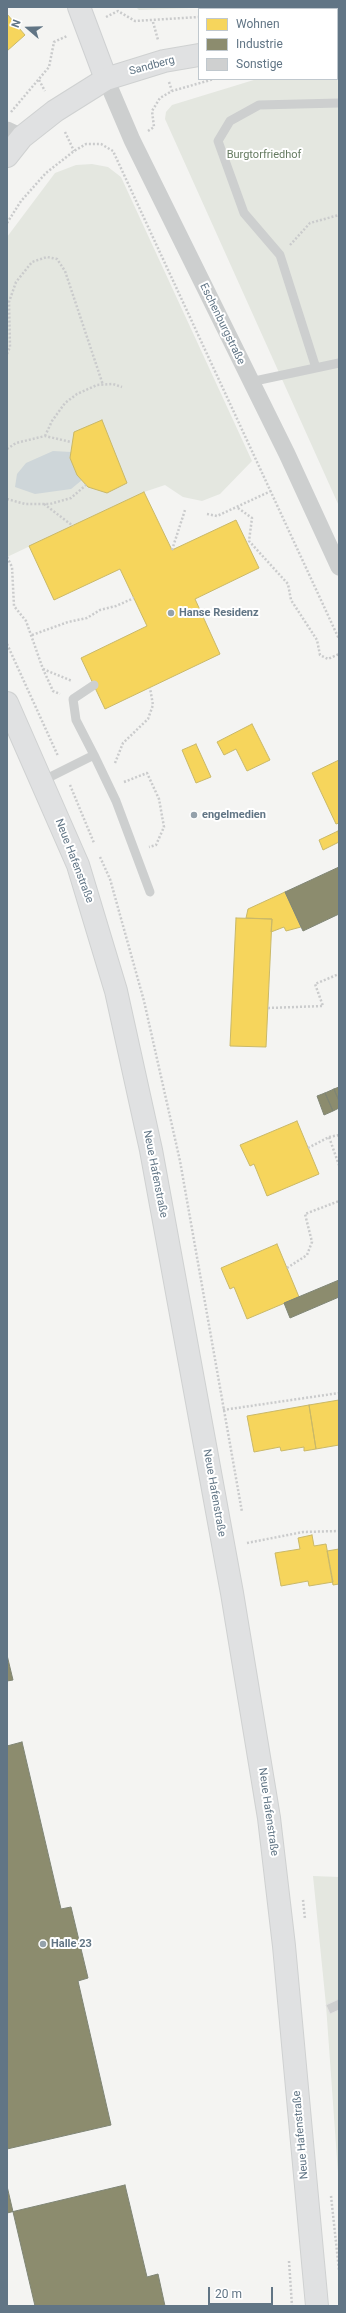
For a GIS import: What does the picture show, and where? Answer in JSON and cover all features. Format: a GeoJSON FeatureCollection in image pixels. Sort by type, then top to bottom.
{"type":"FeatureCollection","features":[{"type":"Feature","properties":{"kind":"main road"},"geometry":{"type":"LineString","coordinates":[[7,156],[15,134],[106,79],[83,17]]}},
{"type":"Feature","properties":{"kind":"main road","name":"Sandberg"},"geometry":{"type":"LineString","coordinates":[[106,79],[156,63],[198,54]]}},
{"type":"Feature","properties":{"kind":"main road","name":"Neue Hafenstraße"},"geometry":{"type":"LineString","coordinates":[[7,703],[78,865],[116,991],[136,1076],[151,1150],[234,1601],[270,1818],[284,1946],[317,2306]]}},
{"type":"Feature","properties":{"kind":"street","name":"Eschenburgstraße"},"geometry":{"type":"LineString","coordinates":[[106,79],[132,140],[250,382],[287,454],[339,567]]}},
{"type":"Feature","properties":{"kind":"lane"},"geometry":{"type":"LineString","coordinates":[[316,368],[280,255],[244,213],[218,140],[230,121],[260,105],[339,103]]}},
{"type":"Feature","properties":{"kind":"lane"},"geometry":{"type":"LineString","coordinates":[[250,382],[316,368],[338,365]]}},
{"type":"Feature","properties":{"kind":"lane"},"geometry":{"type":"LineString","coordinates":[[92,686],[74,699],[76,720],[110,787],[150,892]]}},
{"type":"Feature","properties":{"kind":"lane"},"geometry":{"type":"LineString","coordinates":[[42,781],[94,755]]}},
{"type":"Feature","properties":{"kind":"path"},"geometry":{"type":"LineString","coordinates":[[7,117],[49,66],[54,42],[83,17],[118,11],[135,21],[198,17]]}},
{"type":"Feature","properties":{"kind":"path"},"geometry":{"type":"LineString","coordinates":[[132,140],[154,127],[152,111],[160,98],[172,91],[210,80]]}},
{"type":"Feature","properties":{"kind":"path"},"geometry":{"type":"LineString","coordinates":[[7,223],[21,201],[46,173],[74,151],[86,144],[101,144],[113,151],[339,639]]}},
{"type":"Feature","properties":{"kind":"path"},"geometry":{"type":"LineString","coordinates":[[280,255],[310,223],[339,215]]}},
{"type":"Feature","properties":{"kind":"path"},"geometry":{"type":"LineString","coordinates":[[7,354],[10,347],[9,302],[16,282],[32,262],[47,257],[57,259],[65,271],[103,385]]}},
{"type":"Feature","properties":{"kind":"path"},"geometry":{"type":"LineString","coordinates":[[45,436],[52,422],[65,403],[87,388],[113,384],[122,387]]}},
{"type":"Feature","properties":{"kind":"path"},"geometry":{"type":"LineString","coordinates":[[7,449],[16,443],[45,436],[71,442]]}},
{"type":"Feature","properties":{"kind":"path"},"geometry":{"type":"LineString","coordinates":[[7,499],[25,504],[44,504],[71,498],[86,485]]}},
{"type":"Feature","properties":{"kind":"path"},"geometry":{"type":"LineString","coordinates":[[208,514],[217,516],[238,508],[271,491]]}},
{"type":"Feature","properties":{"kind":"path"},"geometry":{"type":"LineString","coordinates":[[44,504],[72,526]]}},
{"type":"Feature","properties":{"kind":"path"},"geometry":{"type":"LineString","coordinates":[[238,508],[252,518],[249,540],[288,584],[291,600],[317,640],[320,655],[328,659],[339,654]]}},
{"type":"Feature","properties":{"kind":"path"},"geometry":{"type":"LineString","coordinates":[[172,550],[185,510]]}},
{"type":"Feature","properties":{"kind":"path"},"geometry":{"type":"LineString","coordinates":[[7,557],[12,567],[14,606],[26,621],[53,692],[74,699]]}},
{"type":"Feature","properties":{"kind":"path"},"geometry":{"type":"LineString","coordinates":[[32,635],[68,622],[87,618],[100,610],[116,606],[134,598]]}},
{"type":"Feature","properties":{"kind":"path"},"geometry":{"type":"LineString","coordinates":[[43,669],[92,686]]}},
{"type":"Feature","properties":{"kind":"path"},"geometry":{"type":"LineString","coordinates":[[110,787],[117,754],[123,743],[148,719],[153,705],[150,688]]}},
{"type":"Feature","properties":{"kind":"path"},"geometry":{"type":"LineString","coordinates":[[110,787],[147,773],[159,799],[164,827],[156,845],[135,852]]}},
{"type":"Feature","properties":{"kind":"path"},"geometry":{"type":"LineString","coordinates":[[268,1008],[323,1006],[315,984],[339,974]]}},
{"type":"Feature","properties":{"kind":"path"},"geometry":{"type":"LineString","coordinates":[[308,1148],[329,1137],[339,1135]]}},
{"type":"Feature","properties":{"kind":"path"},"geometry":{"type":"LineString","coordinates":[[329,1137],[339,1165]]}},
{"type":"Feature","properties":{"kind":"path"},"geometry":{"type":"LineString","coordinates":[[287,1268],[307,1255],[312,1242],[305,1214],[339,1201]]}},
{"type":"Feature","properties":{"kind":"path"},"geometry":{"type":"LineString","coordinates":[[223,1410],[339,1393]]}},
{"type":"Feature","properties":{"kind":"path"},"geometry":{"type":"LineString","coordinates":[[247,1543],[303,1532],[339,1531]]}},
{"type":"Feature","properties":{"kind":"path"},"geometry":{"type":"LineString","coordinates":[[289,2257],[292,2306]]}},
{"type":"Feature","properties":{"kind":"green space"},"geometry":{"type":"Polygon","coordinates":[[[136,7],[224,7],[139,10],[136,7]]]}},
{"type":"Feature","properties":{"kind":"green space","name":"Burgtorfriedhof"},"geometry":{"type":"Polygon","coordinates":[[[339,57],[339,506],[165,119],[166,112],[172,105],[254,80],[338,80],[339,57]]]}},
{"type":"Feature","properties":{"kind":"green space"},"geometry":{"type":"Polygon","coordinates":[[[92,164],[108,167],[121,177],[252,461],[220,494],[202,501],[183,497],[165,485],[144,492],[7,557],[7,237],[55,173],[76,165],[92,164]]]}},
{"type":"Feature","properties":{"kind":"green space"},"geometry":{"type":"Polygon","coordinates":[[[313,1876],[339,1877],[339,2187],[326,2005],[313,1876]]]}},
{"type":"Feature","properties":{"kind":"shaded area"},"geometry":{"type":"Polygon","coordinates":[[[53,451],[71,452],[70,458],[82,480],[71,489],[35,494],[15,487],[17,474],[26,463],[53,451]]]}},
{"type":"Feature","properties":{"kind":"building: Wohnen"},"geometry":{"type":"Polygon","coordinates":[[[7,14],[25,35],[7,51],[7,14]]]}},
{"type":"Feature","properties":{"kind":"building: Wohnen"},"geometry":{"type":"Polygon","coordinates":[[[102,420],[127,483],[107,493],[88,487],[77,475],[70,458],[74,432],[102,420]]]}},
{"type":"Feature","properties":{"kind":"building: Wohnen","name":"Hanse Residenz"},"geometry":{"type":"Polygon","coordinates":[[[144,492],[172,550],[236,520],[259,568],[195,599],[220,654],[105,709],[81,658],[147,626],[120,569],[54,600],[29,546],[144,492]]]}},
{"type":"Feature","properties":{"kind":"building: Wohnen"},"geometry":{"type":"Polygon","coordinates":[[[252,724],[270,760],[247,771],[236,749],[224,755],[217,742],[252,724]]]}},
{"type":"Feature","properties":{"kind":"building: Wohnen"},"geometry":{"type":"Polygon","coordinates":[[[196,744],[211,777],[196,783],[182,750],[196,744]]]}},
{"type":"Feature","properties":{"kind":"building: Wohnen"},"geometry":{"type":"Polygon","coordinates":[[[339,760],[339,823],[336,824],[312,773],[339,760]]]}},
{"type":"Feature","properties":{"kind":"building: Wohnen"},"geometry":{"type":"Polygon","coordinates":[[[338,831],[339,842],[323,850],[319,840],[338,831]]]}},
{"type":"Feature","properties":{"kind":"building: Wohnen"},"geometry":{"type":"Polygon","coordinates":[[[285,892],[301,927],[286,931],[284,927],[271,932],[272,919],[246,918],[248,909],[285,892]]]}},
{"type":"Feature","properties":{"kind":"building: Wohnen"},"geometry":{"type":"Polygon","coordinates":[[[236,918],[272,919],[266,1047],[230,1046],[236,918]]]}},
{"type":"Feature","properties":{"kind":"building: Wohnen"},"geometry":{"type":"Polygon","coordinates":[[[297,1121],[319,1174],[267,1196],[254,1164],[250,1166],[240,1145],[297,1121]]]}},
{"type":"Feature","properties":{"kind":"building: Wohnen"},"geometry":{"type":"Polygon","coordinates":[[[277,1244],[299,1297],[247,1319],[234,1287],[230,1289],[221,1268],[277,1244]]]}},
{"type":"Feature","properties":{"kind":"building: Wohnen"},"geometry":{"type":"Polygon","coordinates":[[[339,1400],[339,1445],[316,1449],[309,1405],[339,1400]]]}},
{"type":"Feature","properties":{"kind":"building: Wohnen"},"geometry":{"type":"Polygon","coordinates":[[[309,1405],[316,1449],[304,1451],[304,1447],[281,1451],[280,1447],[254,1452],[247,1416],[309,1405]]]}},
{"type":"Feature","properties":{"kind":"building: Wohnen"},"geometry":{"type":"Polygon","coordinates":[[[312,1535],[314,1546],[326,1544],[333,1582],[309,1586],[308,1581],[281,1586],[275,1553],[300,1549],[298,1538],[312,1535]]]}},
{"type":"Feature","properties":{"kind":"building: Wohnen"},"geometry":{"type":"Polygon","coordinates":[[[339,1549],[339,1584],[333,1585],[327,1551],[339,1549]]]}},
{"type":"Feature","properties":{"kind":"building: Industrie"},"geometry":{"type":"Polygon","coordinates":[[[339,867],[339,914],[303,931],[285,892],[339,867]]]}},
{"type":"Feature","properties":{"kind":"building: Industrie"},"geometry":{"type":"Polygon","coordinates":[[[339,1087],[339,1101],[334,1089],[339,1087]]]}},
{"type":"Feature","properties":{"kind":"building: Industrie"},"geometry":{"type":"Polygon","coordinates":[[[334,1089],[339,1101],[339,1108],[333,1111],[325,1093],[334,1089]]]}},
{"type":"Feature","properties":{"kind":"building: Industrie"},"geometry":{"type":"Polygon","coordinates":[[[325,1093],[333,1111],[324,1115],[317,1096],[325,1093]]]}},
{"type":"Feature","properties":{"kind":"building: Industrie"},"geometry":{"type":"Polygon","coordinates":[[[339,1280],[339,1297],[290,1318],[284,1303],[339,1280]]]}},
{"type":"Feature","properties":{"kind":"building: Industrie"},"geometry":{"type":"Polygon","coordinates":[[[7,1655],[13,1680],[7,1681],[7,1655]]]}},
{"type":"Feature","properties":{"kind":"building: Industrie","name":"Halle 23"},"geometry":{"type":"Polygon","coordinates":[[[22,1742],[61,1909],[71,1907],[88,1978],[78,1981],[111,2125],[7,2149],[7,1746],[22,1742]]]}},
{"type":"Feature","properties":{"kind":"building: Industrie"},"geometry":{"type":"Polygon","coordinates":[[[125,2185],[147,2277],[158,2274],[165,2306],[7,2306],[7,2213],[125,2185]]]}},
{"type":"Feature","properties":{"kind":"building: Industrie"},"geometry":{"type":"Polygon","coordinates":[[[7,2186],[35,2306],[7,2306],[7,2186]]]}},
{"type":"Feature","properties":{"kind":"building: Sonstige"},"geometry":{"type":"Polygon","coordinates":[[[339,1999],[339,2010],[330,2014],[326,2005],[339,1999]]]}},
{"type":"Feature","properties":{"kind":"place","name":"Hanse Residenz"},"geometry":{"type":"Point","coordinates":[171,613]}},
{"type":"Feature","properties":{"kind":"place","name":"engelmedien"},"geometry":{"type":"Point","coordinates":[194,815]}},
{"type":"Feature","properties":{"kind":"place","name":"Halle 23"},"geometry":{"type":"Point","coordinates":[43,1944]}}]}
